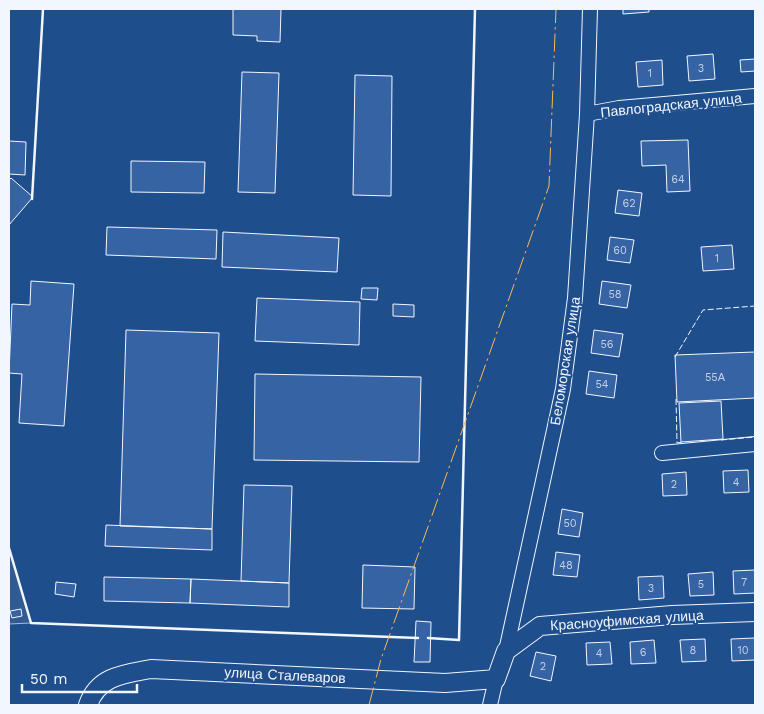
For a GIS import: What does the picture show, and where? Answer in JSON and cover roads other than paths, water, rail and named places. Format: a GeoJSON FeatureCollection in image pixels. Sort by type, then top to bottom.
{"type":"FeatureCollection","features":[{"type":"Feature","properties":{"kind":"street","name":"Беломорская улица"},"geometry":{"type":"LineString","coordinates":[[490,705],[496,679],[506,651],[563,388],[575,298],[587,114],[590,9]]}},
{"type":"Feature","properties":{"kind":"street","name":"Павлоградская улица"},"geometry":{"type":"LineString","coordinates":[[587,114],[619,108],[755,96]]}},
{"type":"Feature","properties":{"kind":"street"},"geometry":{"type":"LineString","coordinates":[[662,453],[755,444]]}},
{"type":"Feature","properties":{"kind":"street","name":"Красноуфимская улица"},"geometry":{"type":"LineString","coordinates":[[506,651],[540,626],[672,615],[755,612]]}},
{"type":"Feature","properties":{"kind":"street","name":"улица Сталеваров"},"geometry":{"type":"LineString","coordinates":[[88,705],[92,694],[113,676],[151,669],[445,683],[496,679]]}}]}
